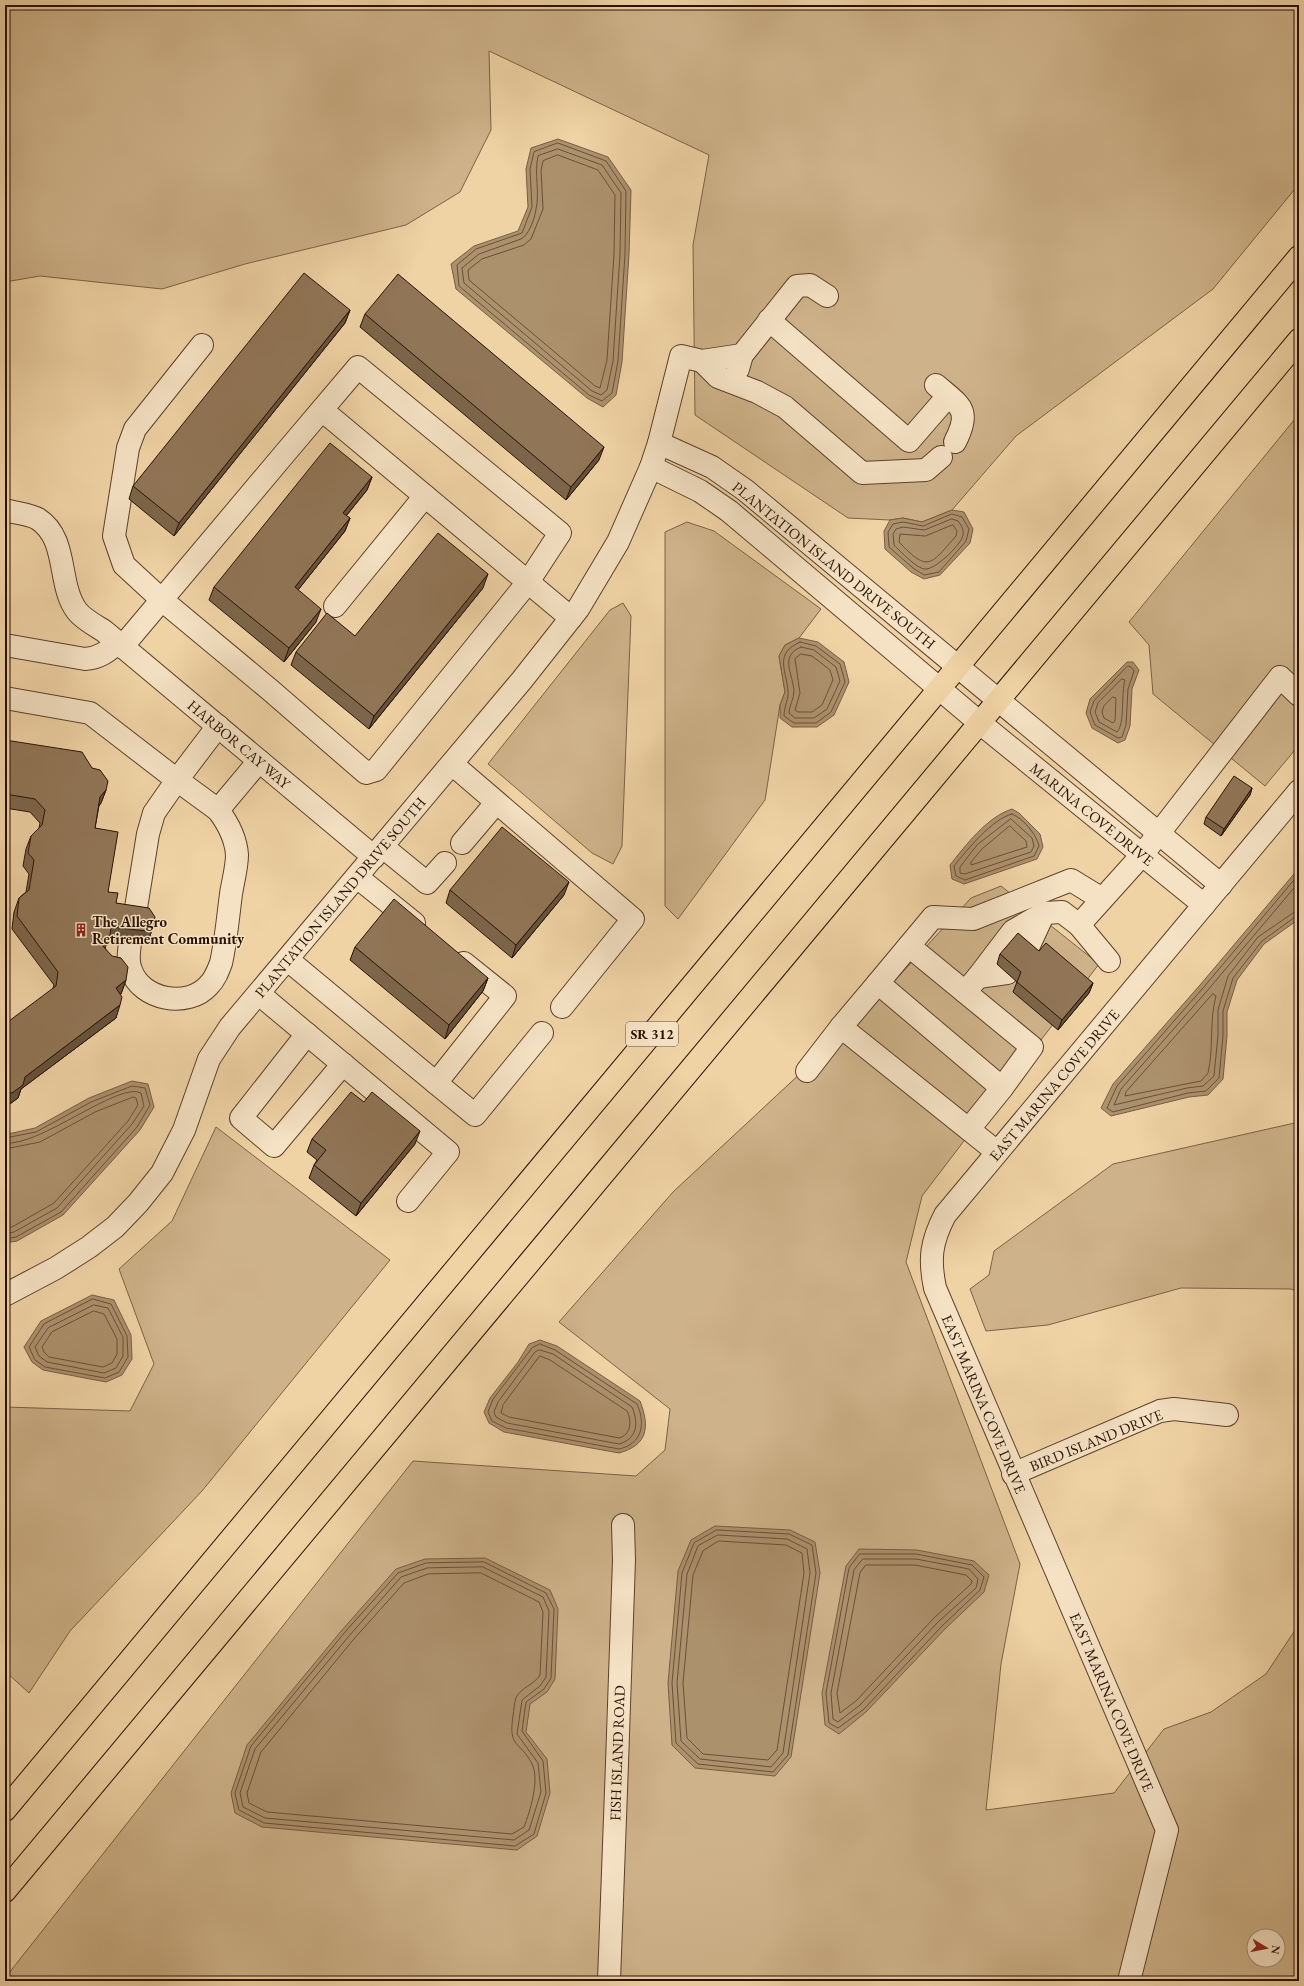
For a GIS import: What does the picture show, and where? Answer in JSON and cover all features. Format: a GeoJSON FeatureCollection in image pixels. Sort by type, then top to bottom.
{"type":"FeatureCollection","features":[{"type":"Feature","properties":{"kind":"main road","name":"SR 312"},"geometry":{"type":"LineString","coordinates":[[5,1810],[1299,257]]}},
{"type":"Feature","properties":{"kind":"main road"},"geometry":{"type":"LineString","coordinates":[[5,1891],[1299,340]]}},
{"type":"Feature","properties":{"kind":"street"},"geometry":{"type":"LineString","coordinates":[[735,384],[742,355],[796,286],[810,284],[827,296]]}},
{"type":"Feature","properties":{"kind":"street"},"geometry":{"type":"LineString","coordinates":[[702,361],[718,377],[757,392],[785,407],[862,473],[926,470],[948,450],[963,427],[964,416],[959,405],[942,390],[909,441],[769,320]]}},
{"type":"Feature","properties":{"kind":"street"},"geometry":{"type":"LineString","coordinates":[[5,645],[85,659],[95,658],[105,653],[115,640],[162,600],[358,367],[560,533],[528,582],[376,770],[366,773],[269,689],[162,600],[124,566],[114,536],[128,448],[135,429],[202,345]]}},
{"type":"Feature","properties":{"kind":"street"},"geometry":{"type":"LineString","coordinates":[[702,361],[742,355]]}},
{"type":"Feature","properties":{"kind":"street","name":"PLANTATION ISLAND DRIVE SOUTH"},"geometry":{"type":"LineString","coordinates":[[5,1295],[56,1268],[89,1247],[115,1227],[138,1203],[162,1172],[184,1130],[200,1081],[210,1058],[230,1027],[452,764],[578,609],[618,542],[651,466],[659,443],[681,356],[702,361]]}},
{"type":"Feature","properties":{"kind":"street"},"geometry":{"type":"LineString","coordinates":[[322,410],[571,618]]}},
{"type":"Feature","properties":{"kind":"street","name":"PLANTATION ISLAND DRIVE SOUTH"},"geometry":{"type":"LineString","coordinates":[[659,443],[712,467],[745,490],[999,701]]}},
{"type":"Feature","properties":{"kind":"street","name":"PLANTATION ISLAND DRIVE SOUTH"},"geometry":{"type":"LineString","coordinates":[[651,466],[700,491],[729,511],[980,724]]}},
{"type":"Feature","properties":{"kind":"street"},"geometry":{"type":"LineString","coordinates":[[335,606],[425,496]]}},
{"type":"Feature","properties":{"kind":"street","name":"HARBOR CAY WAY"},"geometry":{"type":"LineString","coordinates":[[5,510],[38,519],[53,535],[61,558],[70,599],[77,612],[115,640],[259,761],[378,852],[428,884],[445,863]]}},
{"type":"Feature","properties":{"kind":"street"},"geometry":{"type":"LineString","coordinates":[[1079,925],[1142,855],[1280,678],[1299,695]]}},
{"type":"Feature","properties":{"kind":"street"},"geometry":{"type":"LineString","coordinates":[[5,698],[90,713],[218,810],[226,820],[237,854],[222,957],[215,977],[208,986],[196,994],[174,999],[158,996],[137,983],[128,960],[130,943]]}},
{"type":"Feature","properties":{"kind":"street","name":"MARINA COVE DRIVE"},"geometry":{"type":"LineString","coordinates":[[999,701],[1159,834],[1212,895]]}},
{"type":"Feature","properties":{"kind":"street","name":"MARINA COVE DRIVE"},"geometry":{"type":"LineString","coordinates":[[980,724],[1142,855],[1212,895]]}},
{"type":"Feature","properties":{"kind":"street"},"geometry":{"type":"LineString","coordinates":[[134,920],[148,834],[154,813],[218,726]]}},
{"type":"Feature","properties":{"kind":"street"},"geometry":{"type":"LineString","coordinates":[[218,810],[259,761]]}},
{"type":"Feature","properties":{"kind":"street"},"geometry":{"type":"LineString","coordinates":[[452,764],[633,919],[562,1007]]}},
{"type":"Feature","properties":{"kind":"street","name":"EAST MARINA COVE DRIVE"},"geometry":{"type":"LineString","coordinates":[[1129,1981],[1167,1830],[1013,1474],[935,1288],[931,1269],[931,1250],[936,1231],[945,1215],[1299,791]]}},
{"type":"Feature","properties":{"kind":"street"},"geometry":{"type":"LineString","coordinates":[[462,843],[496,803]]}},
{"type":"Feature","properties":{"kind":"street"},"geometry":{"type":"LineString","coordinates":[[357,877],[431,937]]}},
{"type":"Feature","properties":{"kind":"street"},"geometry":{"type":"LineString","coordinates":[[807,1071],[933,917],[973,919],[1071,880],[1102,899]]}},
{"type":"Feature","properties":{"kind":"street"},"geometry":{"type":"LineString","coordinates":[[972,985],[1013,931],[1044,913],[1062,912],[1079,925],[1109,961]]}},
{"type":"Feature","properties":{"kind":"street"},"geometry":{"type":"LineString","coordinates":[[1026,952],[1044,913]]}},
{"type":"Feature","properties":{"kind":"street"},"geometry":{"type":"LineString","coordinates":[[909,946],[972,985],[1032,1047],[969,1130]]}},
{"type":"Feature","properties":{"kind":"street"},"geometry":{"type":"LineString","coordinates":[[436,1083],[505,996],[450,952]]}},
{"type":"Feature","properties":{"kind":"street"},"geometry":{"type":"LineString","coordinates":[[288,960],[475,1114],[542,1033]]}},
{"type":"Feature","properties":{"kind":"street"},"geometry":{"type":"LineString","coordinates":[[972,985],[1007,973]]}},
{"type":"Feature","properties":{"kind":"street"},"geometry":{"type":"LineString","coordinates":[[878,983],[1002,1088]]}},
{"type":"Feature","properties":{"kind":"street"},"geometry":{"type":"LineString","coordinates":[[259,994],[448,1152],[408,1201]]}},
{"type":"Feature","properties":{"kind":"street"},"geometry":{"type":"LineString","coordinates":[[842,1027],[997,1152]]}},
{"type":"Feature","properties":{"kind":"street"},"geometry":{"type":"LineString","coordinates":[[308,1034],[241,1118],[252,1128],[274,1146],[343,1064]]}},
{"type":"Feature","properties":{"kind":"street","name":"BIRD ISLAND DRIVE"},"geometry":{"type":"LineString","coordinates":[[1013,1474],[1160,1411],[1174,1409],[1227,1415]]}},
{"type":"Feature","properties":{"kind":"street","name":"FISH ISLAND ROAD"},"geometry":{"type":"LineString","coordinates":[[608,1981],[618,1756],[623,1525]]}},
{"type":"Feature","properties":{"kind":"shaded area"},"geometry":{"type":"Polygon","coordinates":[[[5,5],[1299,5],[1299,184],[1213,289],[1016,436],[952,510],[922,522],[903,518],[890,520],[848,518],[695,415],[693,245],[709,155],[489,51],[491,130],[460,192],[406,225],[245,264],[162,289],[40,276],[5,282],[5,5]]]}},
{"type":"Feature","properties":{"kind":"shaded area"},"geometry":{"type":"Polygon","coordinates":[[[1299,414],[1299,745],[1265,786],[1153,694],[1149,645],[1129,622],[1299,414]]]}},
{"type":"Feature","properties":{"kind":"shaded area"},"geometry":{"type":"Polygon","coordinates":[[[687,522],[714,531],[821,609],[799,638],[785,645],[779,656],[785,692],[780,705],[765,800],[678,919],[665,906],[665,532],[687,522]]]}},
{"type":"Feature","properties":{"kind":"shaded area"},"geometry":{"type":"Polygon","coordinates":[[[623,603],[631,616],[622,846],[613,864],[592,853],[488,764],[610,610],[623,603]]]}},
{"type":"Feature","properties":{"kind":"shaded area"},"geometry":{"type":"Polygon","coordinates":[[[1001,886],[1099,964],[922,1196],[906,1262],[1020,1564],[1001,1664],[986,1810],[1114,1793],[1164,1729],[1211,1712],[1266,1674],[1299,1624],[1299,1981],[5,1981],[5,1978],[413,1461],[636,1476],[665,1450],[670,1409],[559,1322],[673,1192],[862,1016],[971,898],[1001,886]]]}},
{"type":"Feature","properties":{"kind":"shaded area"},"geometry":{"type":"Polygon","coordinates":[[[1299,1122],[1299,1292],[1291,1289],[1181,1288],[1048,1325],[986,1331],[970,1289],[989,1275],[994,1251],[1113,1164],[1299,1122]]]}},
{"type":"Feature","properties":{"kind":"shaded area"},"geometry":{"type":"Polygon","coordinates":[[[216,1127],[390,1260],[202,1491],[70,1631],[29,1693],[5,1671],[5,1407],[130,1411],[154,1364],[119,1269],[172,1221],[216,1127]]]}},
{"type":"Feature","properties":{"kind":"water"},"geometry":{"type":"Polygon","coordinates":[[[558,139],[608,157],[631,190],[629,254],[622,362],[616,395],[603,407],[587,398],[456,289],[451,264],[474,246],[518,231],[528,207],[526,169],[531,148],[558,139]]]}},
{"type":"Feature","properties":{"kind":"water"},"geometry":{"type":"Polygon","coordinates":[[[952,510],[964,512],[973,529],[970,543],[940,575],[924,579],[911,572],[885,549],[884,531],[890,520],[903,518],[922,522],[952,510]]]}},
{"type":"Feature","properties":{"kind":"water"},"geometry":{"type":"Polygon","coordinates":[[[799,638],[818,642],[844,662],[849,682],[834,715],[817,727],[792,727],[780,718],[780,705],[785,692],[779,656],[785,645],[799,638]]]}},
{"type":"Feature","properties":{"kind":"water"},"geometry":{"type":"Polygon","coordinates":[[[1127,662],[1133,662],[1139,670],[1132,689],[1130,726],[1125,740],[1118,743],[1092,728],[1086,713],[1090,699],[1127,662]]]}},
{"type":"Feature","properties":{"kind":"water"},"geometry":{"type":"Polygon","coordinates":[[[1012,809],[1019,813],[1040,834],[1043,847],[1037,859],[964,884],[952,879],[950,865],[970,841],[994,818],[1012,809]]]}},
{"type":"Feature","properties":{"kind":"water"},"geometry":{"type":"Polygon","coordinates":[[[1299,868],[1299,919],[1264,944],[1237,980],[1227,1012],[1227,1036],[1223,1079],[1208,1095],[1189,1097],[1111,1116],[1101,1108],[1113,1084],[1200,985],[1299,868]]]}},
{"type":"Feature","properties":{"kind":"water"},"geometry":{"type":"Polygon","coordinates":[[[132,1081],[148,1084],[154,1107],[140,1130],[63,1215],[17,1241],[5,1243],[5,1133],[8,1134],[35,1128],[89,1098],[132,1081]]]}},
{"type":"Feature","properties":{"kind":"water"},"geometry":{"type":"Polygon","coordinates":[[[92,1295],[114,1300],[131,1335],[132,1359],[122,1375],[106,1382],[43,1370],[32,1362],[24,1347],[41,1321],[92,1295]]]}},
{"type":"Feature","properties":{"kind":"water"},"geometry":{"type":"Polygon","coordinates":[[[540,1340],[557,1346],[640,1401],[645,1419],[645,1427],[641,1440],[636,1445],[629,1450],[619,1453],[504,1432],[489,1423],[484,1412],[490,1398],[518,1362],[529,1344],[540,1340]]]}},
{"type":"Feature","properties":{"kind":"water"},"geometry":{"type":"Polygon","coordinates":[[[715,1526],[790,1530],[815,1542],[820,1573],[791,1757],[775,1776],[695,1768],[672,1745],[668,1683],[678,1571],[691,1540],[715,1526]]]}},
{"type":"Feature","properties":{"kind":"water"},"geometry":{"type":"Polygon","coordinates":[[[859,1549],[917,1550],[974,1561],[989,1575],[984,1592],[945,1629],[866,1712],[839,1734],[825,1725],[822,1693],[846,1566],[859,1549]]]}},
{"type":"Feature","properties":{"kind":"water"},"geometry":{"type":"Polygon","coordinates":[[[485,1558],[550,1590],[558,1609],[555,1679],[547,1692],[530,1704],[526,1732],[547,1759],[550,1793],[537,1836],[517,1850],[262,1827],[235,1813],[231,1793],[247,1745],[342,1630],[396,1569],[425,1559],[485,1558]]]}},
{"type":"Feature","properties":{"kind":"building"},"geometry":{"type":"Polygon","coordinates":[[[304,273],[350,310],[179,523],[133,486],[304,273]]]}},
{"type":"Feature","properties":{"kind":"building"},"geometry":{"type":"Polygon","coordinates":[[[398,274],[604,447],[571,487],[365,314],[398,274]]]}},
{"type":"Feature","properties":{"kind":"building"},"geometry":{"type":"Polygon","coordinates":[[[330,443],[372,477],[343,513],[350,518],[295,587],[321,609],[289,648],[214,587],[330,443]]]}},
{"type":"Feature","properties":{"kind":"building"},"geometry":{"type":"Polygon","coordinates":[[[438,533],[488,574],[374,716],[296,652],[327,613],[355,636],[438,533]]]}},
{"type":"Feature","properties":{"kind":"building","name":"The Allegro Retirement Community"},"geometry":{"type":"Polygon","coordinates":[[[5,740],[82,752],[92,768],[100,770],[108,781],[106,790],[100,797],[95,828],[118,832],[108,892],[118,893],[116,903],[149,908],[155,917],[153,926],[146,931],[111,927],[110,935],[100,943],[112,956],[121,958],[128,967],[126,980],[116,988],[122,997],[120,1005],[25,1077],[23,1085],[12,1093],[5,1092],[5,1024],[56,986],[58,972],[17,916],[19,898],[29,890],[34,860],[28,853],[31,836],[42,825],[45,810],[35,799],[5,794],[5,740]]]}},
{"type":"Feature","properties":{"kind":"building"},"geometry":{"type":"Polygon","coordinates":[[[1234,776],[1252,788],[1224,829],[1206,817],[1234,776]]]}},
{"type":"Feature","properties":{"kind":"building"},"geometry":{"type":"Polygon","coordinates":[[[502,827],[569,882],[516,945],[450,890],[502,827]]]}},
{"type":"Feature","properties":{"kind":"building"},"geometry":{"type":"Polygon","coordinates":[[[394,899],[488,978],[449,1025],[355,947],[394,899]]]}},
{"type":"Feature","properties":{"kind":"building"},"geometry":{"type":"Polygon","coordinates":[[[1018,933],[1039,951],[1046,943],[1093,983],[1062,1020],[1017,982],[1021,972],[1000,954],[1018,933]]]}},
{"type":"Feature","properties":{"kind":"building"},"geometry":{"type":"Polygon","coordinates":[[[351,1092],[364,1102],[372,1092],[420,1131],[361,1203],[314,1165],[326,1150],[312,1139],[351,1092]]]}},
{"type":"Feature","properties":{"kind":"place","name":"The Allegro Retirement Community"},"geometry":{"type":"Point","coordinates":[81,930]}}]}
